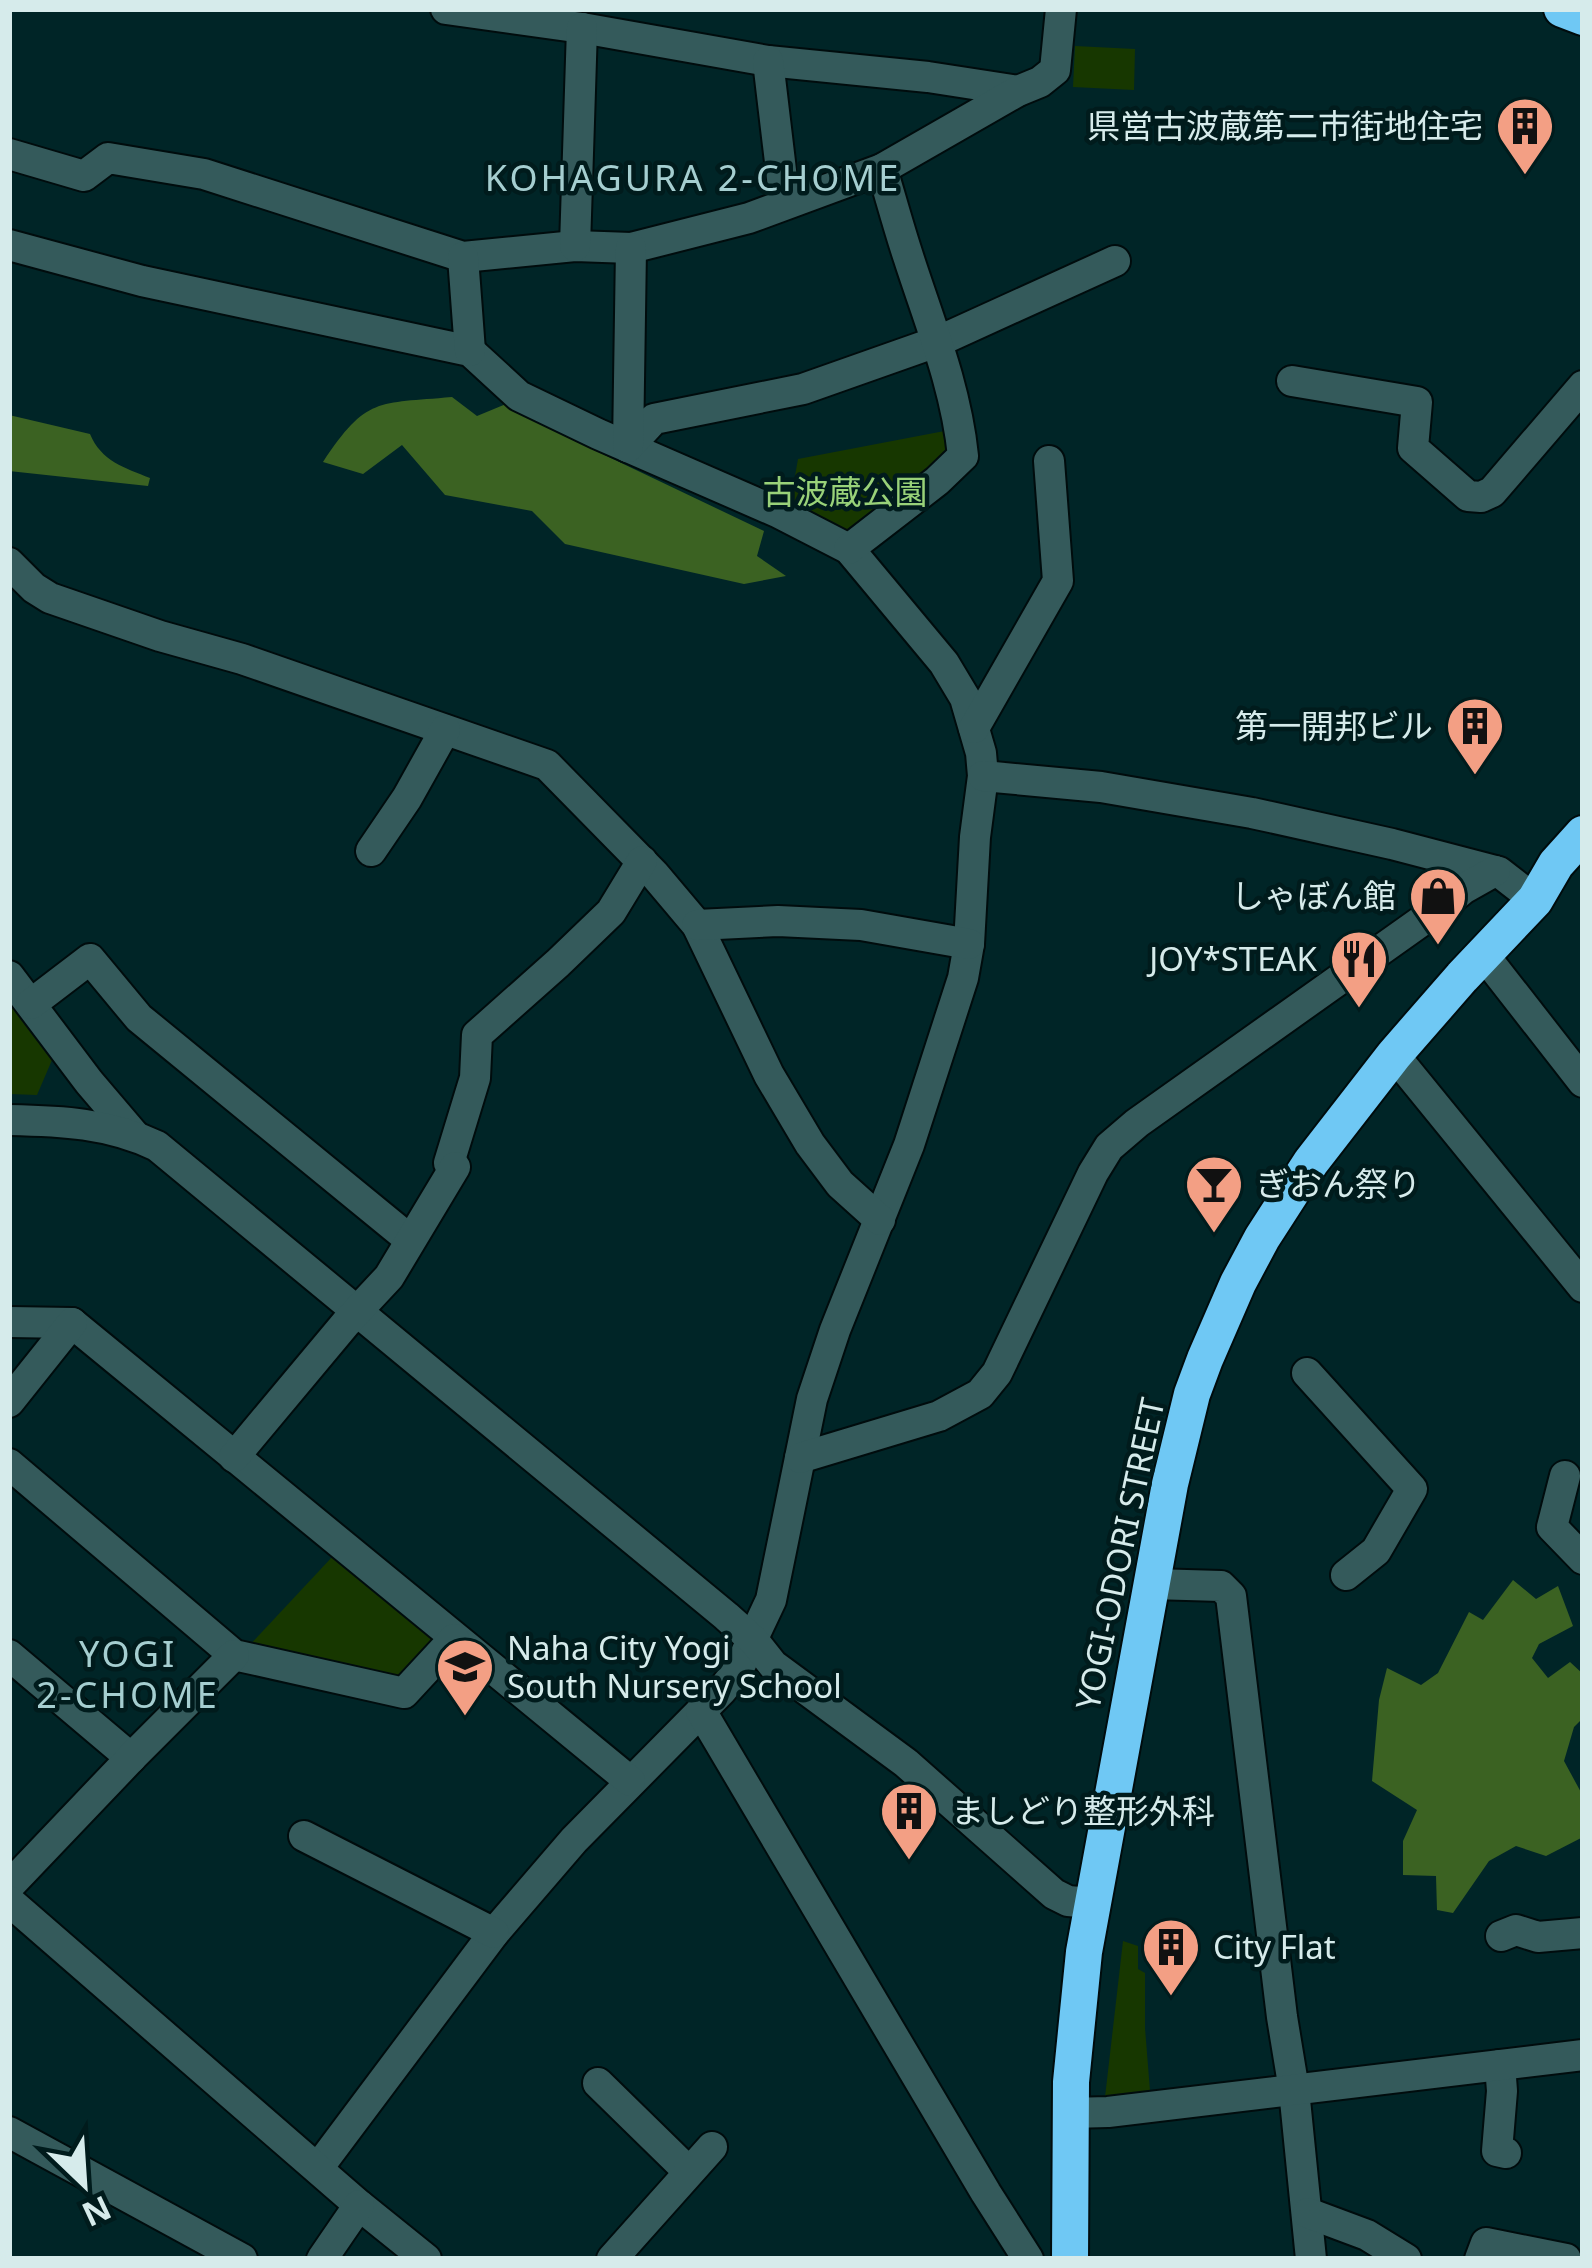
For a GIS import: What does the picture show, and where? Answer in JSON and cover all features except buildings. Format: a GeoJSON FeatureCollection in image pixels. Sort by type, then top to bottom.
{"type":"FeatureCollection","features":[{"type":"Feature","properties":{"kind":"highway"},"geometry":{"type":"LineString","coordinates":[[1562,9],[1583,17]]}},
{"type":"Feature","properties":{"kind":"highway","name":"YOGI-ODORI STREET"},"geometry":{"type":"LineString","coordinates":[[1070,2259],[1070,2113],[1078,1997],[1152,1584],[1192,1394],[1220,1320],[1262,1238],[1339,1123],[1535,900],[1556,864],[1583,834]]}},
{"type":"Feature","properties":{"kind":"highway","name":"YOGI-ODORI STREET"},"geometry":{"type":"LineString","coordinates":[[1535,900],[1583,875]]}},
{"type":"Feature","properties":{"kind":"street"},"geometry":{"type":"LineString","coordinates":[[446,9],[767,61],[928,76],[1018,91]]}},
{"type":"Feature","properties":{"kind":"street"},"geometry":{"type":"LineString","coordinates":[[9,154],[84,176],[108,158],[204,174],[463,257],[575,246],[631,248],[749,218],[882,169],[1040,82],[1055,70],[1061,9]]}},
{"type":"Feature","properties":{"kind":"street"},"geometry":{"type":"LineString","coordinates":[[575,246],[582,28]]}},
{"type":"Feature","properties":{"kind":"street"},"geometry":{"type":"LineString","coordinates":[[767,61],[785,204]]}},
{"type":"Feature","properties":{"kind":"street"},"geometry":{"type":"LineString","coordinates":[[850,549],[963,456],[939,341],[882,169]]}},
{"type":"Feature","properties":{"kind":"street"},"geometry":{"type":"LineString","coordinates":[[9,245],[142,281],[470,351],[519,395],[850,549],[944,663],[965,698],[981,753],[969,944],[956,1004],[909,1145],[812,1399],[771,1600],[754,1641],[738,1670],[574,1840],[494,1933],[318,2168]]}},
{"type":"Feature","properties":{"kind":"street"},"geometry":{"type":"LineString","coordinates":[[628,447],[631,248]]}},
{"type":"Feature","properties":{"kind":"street"},"geometry":{"type":"LineString","coordinates":[[463,257],[470,351]]}},
{"type":"Feature","properties":{"kind":"street"},"geometry":{"type":"LineString","coordinates":[[628,447],[654,419],[803,389],[939,341],[1115,261]]}},
{"type":"Feature","properties":{"kind":"street"},"geometry":{"type":"LineString","coordinates":[[1292,381],[1418,402],[1413,448],[1474,497],[1492,492],[1583,386]]}},
{"type":"Feature","properties":{"kind":"street"},"geometry":{"type":"LineString","coordinates":[[974,728],[1058,581],[1049,461]]}},
{"type":"Feature","properties":{"kind":"street"},"geometry":{"type":"LineString","coordinates":[[9,563],[50,598],[547,765],[642,861],[697,925],[769,1075],[810,1144],[840,1184],[880,1220]]}},
{"type":"Feature","properties":{"kind":"street"},"geometry":{"type":"LineString","coordinates":[[370,851],[445,730]]}},
{"type":"Feature","properties":{"kind":"street"},"geometry":{"type":"LineString","coordinates":[[983,776],[1101,788],[1252,813],[1495,871],[1535,900]]}},
{"type":"Feature","properties":{"kind":"street"},"geometry":{"type":"LineString","coordinates":[[234,1457],[389,1277],[452,1165],[475,1078],[478,1035],[610,912],[642,861]]}},
{"type":"Feature","properties":{"kind":"street"},"geometry":{"type":"LineString","coordinates":[[800,1458],[939,1416],[980,1394],[997,1373],[1109,1147],[1462,889],[1495,871]]}},
{"type":"Feature","properties":{"kind":"street"},"geometry":{"type":"LineString","coordinates":[[697,925],[778,921],[861,925],[969,944]]}},
{"type":"Feature","properties":{"kind":"street"},"geometry":{"type":"LineString","coordinates":[[1484,954],[1583,1082]]}},
{"type":"Feature","properties":{"kind":"street"},"geometry":{"type":"LineString","coordinates":[[31,1004],[90,958],[139,1018],[409,1239]]}},
{"type":"Feature","properties":{"kind":"street"},"geometry":{"type":"LineString","coordinates":[[9,976],[135,1136],[178,1162],[754,1641],[788,1678],[906,1763],[1054,1894],[1092,1903]]}},
{"type":"Feature","properties":{"kind":"street"},"geometry":{"type":"LineString","coordinates":[[1394,1055],[1583,1287]]}},
{"type":"Feature","properties":{"kind":"street"},"geometry":{"type":"LineString","coordinates":[[65,1120],[82,1109],[88,1082]]}},
{"type":"Feature","properties":{"kind":"street"},"geometry":{"type":"LineString","coordinates":[[9,1120],[65,1120],[135,1136]]}},
{"type":"Feature","properties":{"kind":"street"},"geometry":{"type":"LineString","coordinates":[[9,1322],[72,1322],[630,1781]]}},
{"type":"Feature","properties":{"kind":"street"},"geometry":{"type":"LineString","coordinates":[[9,1402],[72,1322]]}},
{"type":"Feature","properties":{"kind":"street"},"geometry":{"type":"LineString","coordinates":[[1306,1373],[1412,1490],[1376,1551],[1346,1575]]}},
{"type":"Feature","properties":{"kind":"street"},"geometry":{"type":"LineString","coordinates":[[9,1464],[235,1655],[404,1693],[454,1639]]}},
{"type":"Feature","properties":{"kind":"street"},"geometry":{"type":"LineString","coordinates":[[1565,1475],[1552,1527],[1583,1559]]}},
{"type":"Feature","properties":{"kind":"street"},"geometry":{"type":"LineString","coordinates":[[1152,1584],[1221,1586],[1231,1596],[1311,2259]]}},
{"type":"Feature","properties":{"kind":"street"},"geometry":{"type":"LineString","coordinates":[[9,1655],[131,1758]]}},
{"type":"Feature","properties":{"kind":"street"},"geometry":{"type":"LineString","coordinates":[[9,1886],[235,1655]]}},
{"type":"Feature","properties":{"kind":"street"},"geometry":{"type":"LineString","coordinates":[[701,1711],[1028,2259]]}},
{"type":"Feature","properties":{"kind":"street"},"geometry":{"type":"LineString","coordinates":[[304,1835],[494,1933]]}},
{"type":"Feature","properties":{"kind":"street"},"geometry":{"type":"LineString","coordinates":[[9,1901],[426,2259]]}},
{"type":"Feature","properties":{"kind":"street"},"geometry":{"type":"LineString","coordinates":[[1501,1936],[1516,1930],[1538,1937],[1583,1933]]}},
{"type":"Feature","properties":{"kind":"street"},"geometry":{"type":"LineString","coordinates":[[1070,2113],[1583,2055]]}},
{"type":"Feature","properties":{"kind":"street"},"geometry":{"type":"LineString","coordinates":[[1500,2065],[1497,2151],[1506,2153]]}},
{"type":"Feature","properties":{"kind":"street"},"geometry":{"type":"LineString","coordinates":[[598,2084],[689,2172]]}},
{"type":"Feature","properties":{"kind":"street"},"geometry":{"type":"LineString","coordinates":[[9,2132],[242,2259]]}},
{"type":"Feature","properties":{"kind":"street"},"geometry":{"type":"LineString","coordinates":[[612,2259],[712,2147]]}},
{"type":"Feature","properties":{"kind":"street"},"geometry":{"type":"LineString","coordinates":[[322,2259],[359,2204]]}},
{"type":"Feature","properties":{"kind":"street"},"geometry":{"type":"LineString","coordinates":[[1308,2213],[1367,2235],[1406,2259]]}},
{"type":"Feature","properties":{"kind":"street"},"geometry":{"type":"LineString","coordinates":[[1480,2259],[1486,2243],[1566,2259]]}},
{"type":"Feature","properties":{"kind":"green space"},"geometry":{"type":"Polygon","coordinates":[[[1075,46],[1135,49],[1134,90],[1073,87],[1075,46]]]}},
{"type":"Feature","properties":{"kind":"green space"},"geometry":{"type":"Polygon","coordinates":[[[452,397],[477,416],[506,404],[764,531],[757,556],[786,576],[744,584],[565,544],[532,511],[445,495],[402,445],[363,474],[323,462],[351,425],[376,407],[452,397]]]}},
{"type":"Feature","properties":{"kind":"green space"},"geometry":{"type":"Polygon","coordinates":[[[9,415],[90,434],[107,457],[150,478],[148,486],[9,471],[9,415]]]}},
{"type":"Feature","properties":{"kind":"green space","name":"古波蔵公園"},"geometry":{"type":"Polygon","coordinates":[[[955,429],[958,455],[851,539],[789,510],[798,459],[955,429]]]}},
{"type":"Feature","properties":{"kind":"green space"},"geometry":{"type":"Polygon","coordinates":[[[9,1002],[52,1060],[37,1095],[9,1094],[9,1002]]]}},
{"type":"Feature","properties":{"kind":"green space"},"geometry":{"type":"Polygon","coordinates":[[[333,1556],[431,1632],[434,1646],[408,1679],[247,1648],[333,1556]]]}},
{"type":"Feature","properties":{"kind":"green space"},"geometry":{"type":"Polygon","coordinates":[[[1513,1580],[1536,1599],[1558,1586],[1573,1626],[1539,1644],[1532,1658],[1548,1678],[1570,1662],[1583,1674],[1583,1718],[1574,1727],[1564,1761],[1583,1796],[1583,1837],[1546,1856],[1516,1846],[1489,1861],[1453,1913],[1437,1910],[1436,1876],[1403,1875],[1403,1841],[1417,1810],[1372,1781],[1379,1700],[1387,1668],[1421,1685],[1438,1673],[1469,1612],[1483,1620],[1513,1580]]]}},
{"type":"Feature","properties":{"kind":"green space"},"geometry":{"type":"Polygon","coordinates":[[[1123,1941],[1138,1946],[1138,1969],[1145,1973],[1151,2103],[1104,2106],[1123,1941]]]}},
{"type":"Feature","properties":{"kind":"place","name":"県営古波蔵第二市街地住宅"},"geometry":{"type":"Point","coordinates":[1525,177]}},
{"type":"Feature","properties":{"kind":"place","name":"第一開邦ビル"},"geometry":{"type":"Point","coordinates":[1475,777]}},
{"type":"Feature","properties":{"kind":"place","name":"しゃぼん館"},"geometry":{"type":"Point","coordinates":[1438,947]}},
{"type":"Feature","properties":{"kind":"place","name":"JOY*STEAK"},"geometry":{"type":"Point","coordinates":[1359,1010]}},
{"type":"Feature","properties":{"kind":"place","name":"ぎおん祭り"},"geometry":{"type":"Point","coordinates":[1214,1235]}},
{"type":"Feature","properties":{"kind":"place","name":"Naha City Yogi South Nursery School"},"geometry":{"type":"Point","coordinates":[465,1718]}},
{"type":"Feature","properties":{"kind":"place","name":"ましどり整形外科"},"geometry":{"type":"Point","coordinates":[909,1862]}},
{"type":"Feature","properties":{"kind":"place","name":"City Flat"},"geometry":{"type":"Point","coordinates":[1171,1998]}},
{"type":"Feature","properties":{"kind":"district","name":"KOHAGURA 2-CHOME"},"geometry":{"type":"Point","coordinates":[693,178]}},
{"type":"Feature","properties":{"kind":"district","name":"YOGI 2-CHOME"},"geometry":{"type":"Point","coordinates":[128,1674]}}]}
